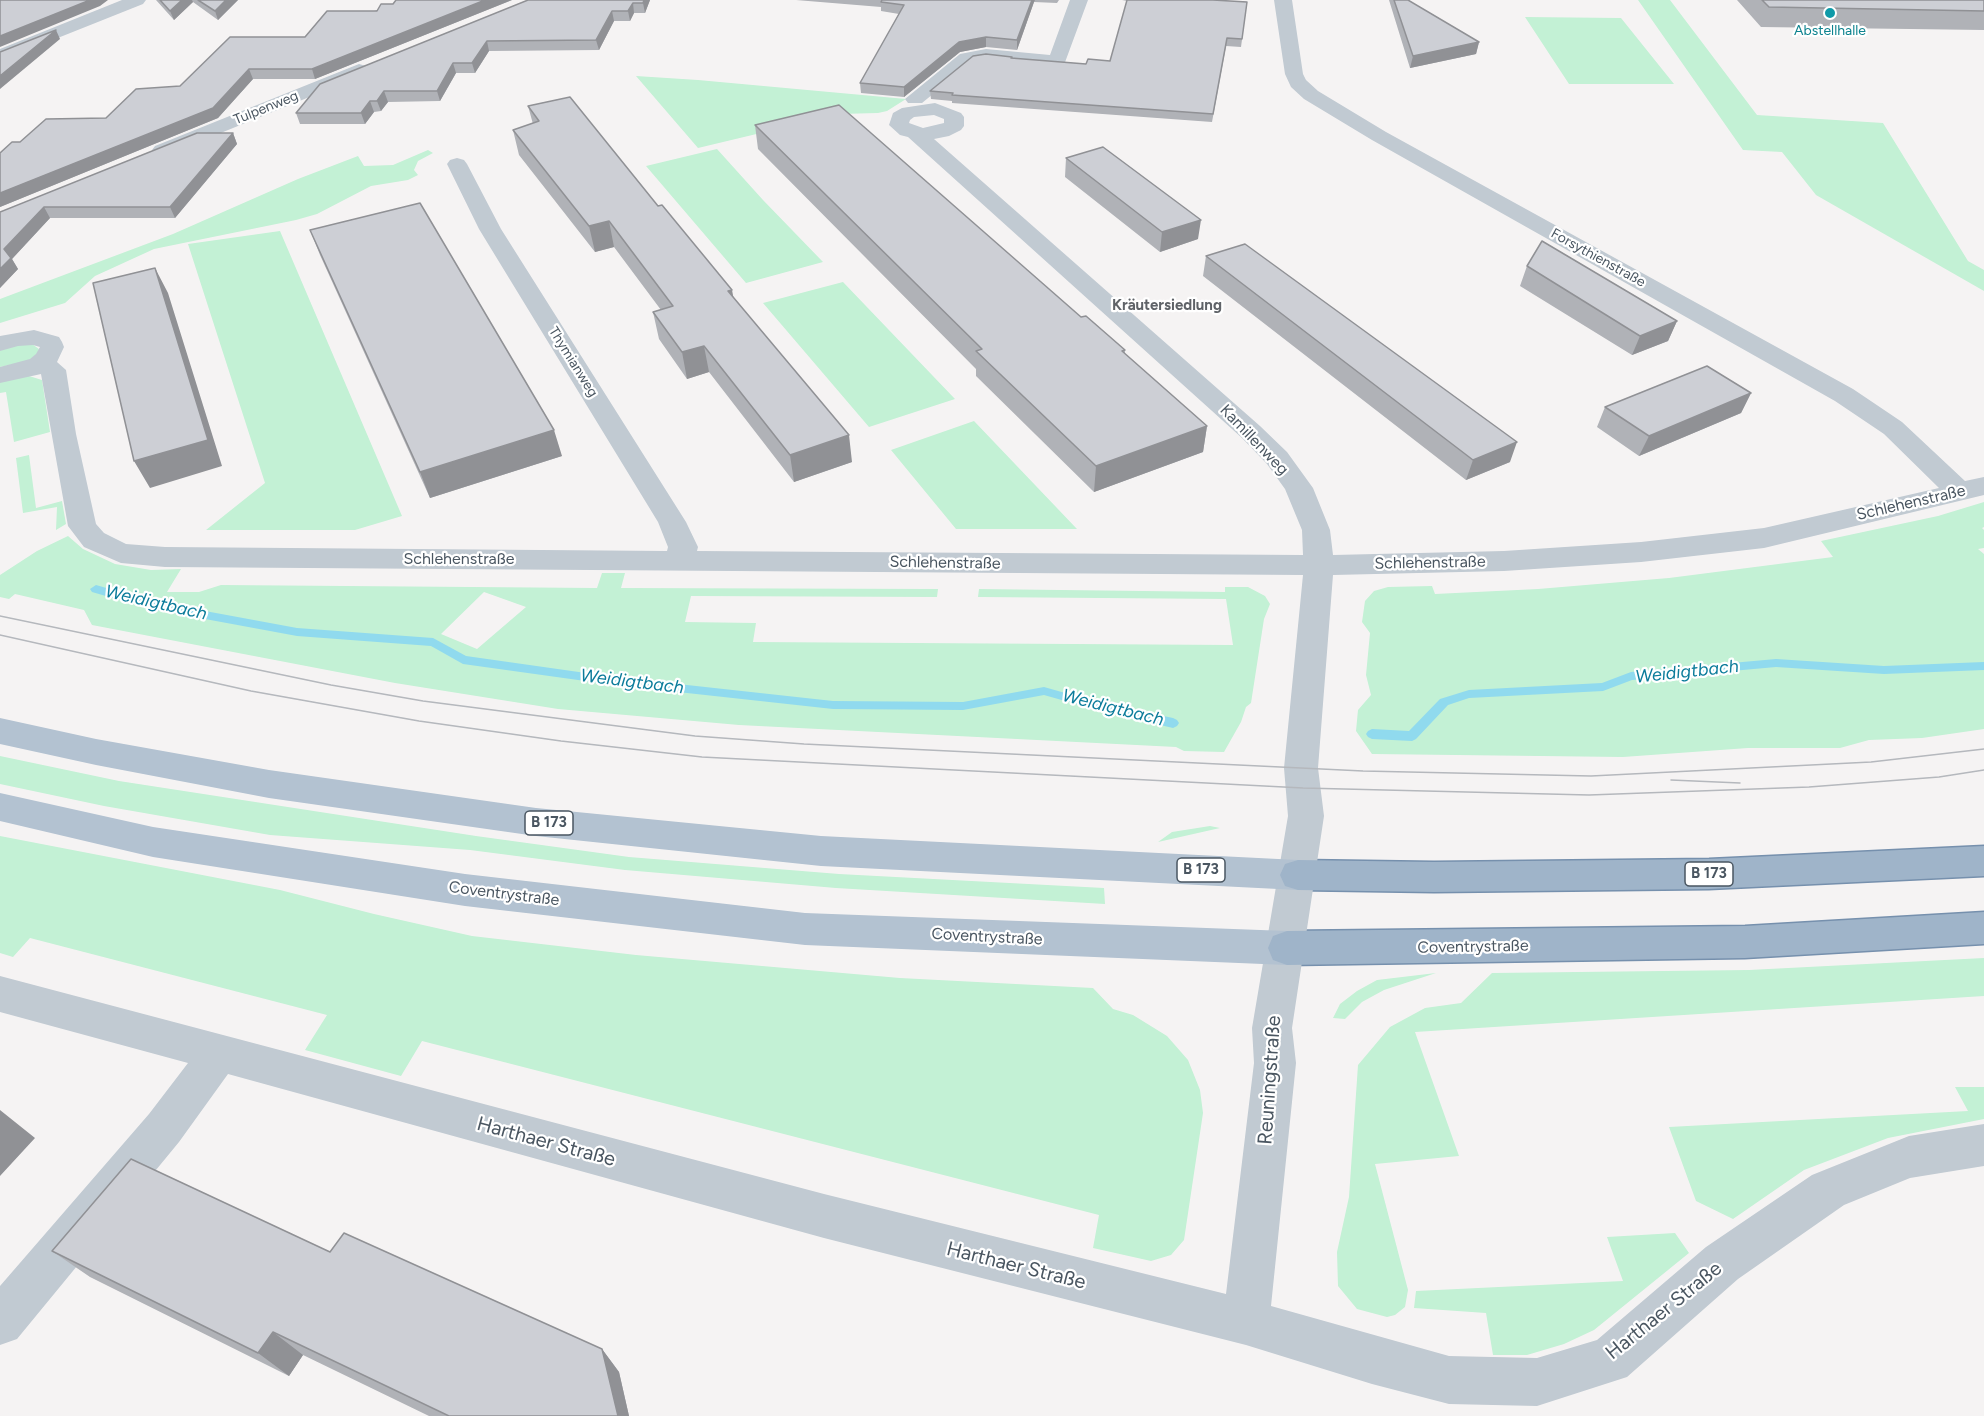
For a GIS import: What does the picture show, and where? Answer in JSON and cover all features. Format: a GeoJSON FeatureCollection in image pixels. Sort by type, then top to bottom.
{"type":"FeatureCollection","features":[{"type":"Feature","properties":{"kind":"highway","name":"B 173"},"geometry":{"type":"LineString","coordinates":[[1298,875],[1434,877],[1709,874],[1984,861]]}},
{"type":"Feature","properties":{"kind":"highway","name":"Coventrystraße"},"geometry":{"type":"LineString","coordinates":[[1287,948],[1745,942],[1984,928]]}},
{"type":"Feature","properties":{"kind":"main road","name":"B 173"},"geometry":{"type":"LineString","coordinates":[[0,731],[96,753],[269,784],[536,822],[821,851],[1298,875]]}},
{"type":"Feature","properties":{"kind":"main road","name":"Coventrystraße"},"geometry":{"type":"LineString","coordinates":[[0,807],[153,842],[465,891],[793,927],[1098,942],[1287,948]]}},
{"type":"Feature","properties":{"kind":"street"},"geometry":{"type":"LineString","coordinates":[[0,56],[137,0]]}},
{"type":"Feature","properties":{"kind":"street"},"geometry":{"type":"LineString","coordinates":[[915,99],[966,58],[986,54],[1057,61],[1079,0]]}},
{"type":"Feature","properties":{"kind":"street","name":"Forsythienstraße"},"geometry":{"type":"LineString","coordinates":[[1283,0],[1294,74],[1298,83],[1311,95],[1372,132],[1844,395],[1972,489]]}},
{"type":"Feature","properties":{"kind":"street","name":"Tulpenweg"},"geometry":{"type":"LineString","coordinates":[[143,158],[375,63]]}},
{"type":"Feature","properties":{"kind":"street","name":"Kamillenweg"},"geometry":{"type":"LineString","coordinates":[[915,133],[1234,417],[1277,458],[1299,488],[1316,530],[1319,566],[1311,674],[1303,729],[1301,768],[1306,816],[1298,875]]}},
{"type":"Feature","properties":{"kind":"street","name":"Thymianweg"},"geometry":{"type":"LineString","coordinates":[[457,164],[490,229],[672,522],[683,547],[680,560]]}},
{"type":"Feature","properties":{"kind":"street"},"geometry":{"type":"LineString","coordinates":[[0,344],[24,338],[44,339],[50,342],[52,347],[51,352],[39,364],[18,372],[0,375]]}},
{"type":"Feature","properties":{"kind":"street","name":"Schlehenstraße"},"geometry":{"type":"LineString","coordinates":[[39,364],[53,370],[63,434],[82,526],[94,540],[121,553],[165,557],[1319,566],[1504,561],[1641,552],[1753,540],[1972,489]]}},
{"type":"Feature","properties":{"kind":"street","name":"Reuningstraße"},"geometry":{"type":"LineString","coordinates":[[1246,1322],[1275,1063],[1272,1028],[1298,875]]}},
{"type":"Feature","properties":{"kind":"street","name":"Harthaer Straße"},"geometry":{"type":"LineString","coordinates":[[0,994],[824,1216],[1246,1322],[1372,1360],[1449,1380],[1537,1382],[1610,1360],[1722,1263],[1828,1190],[1909,1156],[1984,1144]]}},
{"type":"Feature","properties":{"kind":"street"},"geometry":{"type":"LineString","coordinates":[[0,1322],[164,1128],[219,1054]]}},
{"type":"Feature","properties":{"kind":"green space"},"geometry":{"type":"Polygon","coordinates":[[[1638,0],[1670,0],[1757,115],[1883,123],[1968,261],[1984,270],[1984,291],[1816,195],[1782,152],[1743,150],[1638,0]]]}},
{"type":"Feature","properties":{"kind":"green space"},"geometry":{"type":"Polygon","coordinates":[[[1525,17],[1621,18],[1674,84],[1569,84],[1525,17]]]}},
{"type":"Feature","properties":{"kind":"green space"},"geometry":{"type":"Polygon","coordinates":[[[636,76],[906,99],[887,111],[840,114],[698,148],[636,76]]]}},
{"type":"Feature","properties":{"kind":"green space"},"geometry":{"type":"Polygon","coordinates":[[[717,149],[823,262],[746,283],[646,166],[717,149]]]}},
{"type":"Feature","properties":{"kind":"green space"},"geometry":{"type":"Polygon","coordinates":[[[428,150],[433,153],[418,161],[414,170],[418,175],[408,180],[371,186],[317,214],[296,220],[154,249],[95,276],[65,303],[0,323],[0,299],[173,234],[298,179],[358,156],[364,166],[393,165],[428,150]]]}},
{"type":"Feature","properties":{"kind":"green space"},"geometry":{"type":"Polygon","coordinates":[[[280,231],[402,516],[355,530],[206,530],[265,483],[188,244],[280,231]]]}},
{"type":"Feature","properties":{"kind":"green space"},"geometry":{"type":"Polygon","coordinates":[[[843,282],[955,399],[869,427],[763,303],[843,282]]]}},
{"type":"Feature","properties":{"kind":"green space"},"geometry":{"type":"Polygon","coordinates":[[[32,344],[39,349],[29,361],[0,367],[0,350],[12,345],[32,344]]]}},
{"type":"Feature","properties":{"kind":"green space"},"geometry":{"type":"Polygon","coordinates":[[[29,376],[42,380],[50,432],[14,442],[6,392],[0,393],[0,381],[29,376]]]}},
{"type":"Feature","properties":{"kind":"green space"},"geometry":{"type":"Polygon","coordinates":[[[974,421],[1077,529],[956,529],[891,450],[974,421]]]}},
{"type":"Feature","properties":{"kind":"green space"},"geometry":{"type":"Polygon","coordinates":[[[29,455],[36,508],[62,501],[66,524],[56,530],[57,507],[23,513],[16,458],[29,455]]]}},
{"type":"Feature","properties":{"kind":"green space"},"geometry":{"type":"Polygon","coordinates":[[[1984,502],[1984,527],[1982,528],[1984,548],[1978,549],[1984,554],[1984,729],[1922,738],[1869,740],[1840,748],[1748,748],[1623,757],[1372,754],[1356,731],[1358,710],[1371,695],[1366,675],[1370,633],[1362,622],[1365,601],[1374,591],[1388,587],[1432,586],[1435,594],[1538,589],[1669,578],[1833,557],[1821,541],[1938,516],[1984,502]]]}},
{"type":"Feature","properties":{"kind":"green space"},"geometry":{"type":"Polygon","coordinates":[[[68,536],[83,549],[115,564],[151,570],[181,569],[167,592],[199,592],[221,585],[597,588],[602,573],[625,573],[621,588],[938,589],[937,597],[691,596],[685,622],[756,623],[753,642],[1233,645],[1226,599],[978,597],[979,589],[1225,592],[1225,587],[1248,587],[1265,596],[1270,604],[1264,619],[1251,703],[1246,707],[1241,722],[1224,752],[1184,751],[1176,747],[739,725],[558,709],[395,683],[92,625],[84,610],[15,594],[9,599],[0,597],[0,575],[37,551],[68,536]],[[484,592],[441,634],[477,649],[526,607],[484,592]]]}},
{"type":"Feature","properties":{"kind":"green space"},"geometry":{"type":"Polygon","coordinates":[[[0,756],[119,781],[629,857],[839,874],[1104,888],[1105,904],[836,888],[625,870],[470,850],[270,835],[104,806],[0,784],[0,756]]]}},
{"type":"Feature","properties":{"kind":"green space"},"geometry":{"type":"Polygon","coordinates":[[[1210,826],[1220,828],[1158,842],[1172,832],[1210,826]]]}},
{"type":"Feature","properties":{"kind":"green space"},"geometry":{"type":"Polygon","coordinates":[[[0,836],[280,890],[472,936],[636,955],[900,978],[1093,988],[1113,1009],[1133,1015],[1167,1036],[1188,1060],[1200,1090],[1203,1113],[1184,1240],[1171,1255],[1151,1261],[1093,1248],[1099,1215],[422,1041],[401,1076],[305,1050],[327,1015],[30,938],[13,957],[0,953],[0,836]]]}},
{"type":"Feature","properties":{"kind":"green space"},"geometry":{"type":"Polygon","coordinates":[[[1984,958],[1984,996],[1415,1032],[1459,1156],[1375,1164],[1408,1290],[1405,1307],[1395,1315],[1387,1317],[1357,1309],[1338,1286],[1337,1252],[1349,1197],[1358,1065],[1390,1027],[1425,1008],[1461,1003],[1492,973],[1749,970],[1984,958]]]}},
{"type":"Feature","properties":{"kind":"green space"},"geometry":{"type":"Polygon","coordinates":[[[1436,973],[1384,990],[1362,1002],[1345,1019],[1333,1018],[1340,1004],[1377,980],[1436,973]]]}},
{"type":"Feature","properties":{"kind":"green space"},"geometry":{"type":"Polygon","coordinates":[[[1955,1087],[1984,1087],[1984,1119],[1888,1138],[1804,1170],[1733,1219],[1696,1201],[1669,1127],[1968,1111],[1955,1087]]]}},
{"type":"Feature","properties":{"kind":"green space"},"geometry":{"type":"Polygon","coordinates":[[[1675,1233],[1689,1253],[1594,1330],[1564,1344],[1527,1355],[1493,1355],[1486,1313],[1414,1308],[1416,1291],[1623,1281],[1607,1237],[1675,1233]]]}},
{"type":"Feature","properties":{"kind":"building"},"geometry":{"type":"Polygon","coordinates":[[[0,0],[90,0],[0,36],[0,0]]]}},
{"type":"Feature","properties":{"kind":"building"},"geometry":{"type":"Polygon","coordinates":[[[160,0],[182,0],[170,11],[160,0]]]}},
{"type":"Feature","properties":{"kind":"building"},"geometry":{"type":"Polygon","coordinates":[[[198,0],[226,0],[215,11],[198,0]]]}},
{"type":"Feature","properties":{"kind":"building"},"geometry":{"type":"Polygon","coordinates":[[[396,0],[485,0],[312,69],[249,69],[213,108],[0,193],[0,153],[12,142],[20,142],[46,119],[106,118],[136,89],[180,86],[230,37],[305,37],[327,11],[377,11],[381,4],[393,4],[396,0]]]}},
{"type":"Feature","properties":{"kind":"building"},"geometry":{"type":"Polygon","coordinates":[[[528,0],[644,0],[643,3],[633,3],[628,11],[612,11],[596,40],[487,41],[472,63],[453,63],[437,91],[384,91],[377,101],[370,101],[361,113],[296,113],[320,84],[528,0]]]}},
{"type":"Feature","properties":{"kind":"building"},"geometry":{"type":"Polygon","coordinates":[[[882,0],[1032,0],[1017,40],[986,37],[959,42],[904,87],[860,83],[904,5],[881,2],[882,0]]]}},
{"type":"Feature","properties":{"kind":"building"},"geometry":{"type":"Polygon","coordinates":[[[1127,0],[1247,2],[1242,39],[1227,38],[1213,114],[952,95],[953,93],[930,91],[973,56],[986,54],[1086,64],[1088,59],[1110,61],[1127,0]]]}},
{"type":"Feature","properties":{"kind":"building"},"geometry":{"type":"Polygon","coordinates":[[[1394,0],[1408,0],[1479,42],[1413,56],[1394,0]]]}},
{"type":"Feature","properties":{"kind":"building"},"geometry":{"type":"Polygon","coordinates":[[[1762,0],[1984,0],[1984,11],[1769,7],[1762,0]]]}},
{"type":"Feature","properties":{"kind":"building"},"geometry":{"type":"Polygon","coordinates":[[[56,30],[0,76],[0,52],[56,30]]]}},
{"type":"Feature","properties":{"kind":"building"},"geometry":{"type":"Polygon","coordinates":[[[570,97],[658,206],[662,205],[732,290],[728,291],[849,435],[790,455],[704,346],[682,352],[653,312],[673,306],[609,221],[589,226],[513,130],[539,121],[528,106],[570,97]]]}},
{"type":"Feature","properties":{"kind":"building"},"geometry":{"type":"Polygon","coordinates":[[[839,105],[1081,317],[1086,316],[1125,350],[1122,351],[1207,426],[1096,466],[976,351],[982,349],[755,125],[839,105]]]}},
{"type":"Feature","properties":{"kind":"building"},"geometry":{"type":"Polygon","coordinates":[[[197,133],[233,133],[170,207],[44,207],[4,249],[11,258],[0,269],[0,212],[197,133]]]}},
{"type":"Feature","properties":{"kind":"building"},"geometry":{"type":"Polygon","coordinates":[[[1103,147],[1201,220],[1162,232],[1066,158],[1103,147]]]}},
{"type":"Feature","properties":{"kind":"building"},"geometry":{"type":"Polygon","coordinates":[[[420,203],[554,430],[420,472],[310,230],[420,203]]]}},
{"type":"Feature","properties":{"kind":"building"},"geometry":{"type":"Polygon","coordinates":[[[1542,241],[1677,321],[1640,336],[1527,266],[1542,241]]]}},
{"type":"Feature","properties":{"kind":"building"},"geometry":{"type":"Polygon","coordinates":[[[1245,244],[1517,442],[1473,460],[1206,256],[1245,244]]]}},
{"type":"Feature","properties":{"kind":"building"},"geometry":{"type":"Polygon","coordinates":[[[155,268],[208,440],[134,461],[93,283],[155,268]]]}},
{"type":"Feature","properties":{"kind":"building"},"geometry":{"type":"Polygon","coordinates":[[[1707,366],[1751,393],[1649,436],[1605,407],[1707,366]]]}},
{"type":"Feature","properties":{"kind":"building"},"geometry":{"type":"Polygon","coordinates":[[[131,1159],[330,1252],[344,1233],[602,1349],[618,1416],[449,1416],[273,1332],[258,1353],[52,1251],[131,1159]]]}},
{"type":"Feature","properties":{"kind":"waterway","name":"Weidigtbach"},"geometry":{"type":"LineString","coordinates":[[96,589],[151,605],[297,632],[433,642],[463,660],[614,681],[833,705],[963,706],[1044,691],[1173,723]]}},
{"type":"Feature","properties":{"kind":"waterway","name":"Weidigtbach"},"geometry":{"type":"LineString","coordinates":[[1372,734],[1412,736],[1444,702],[1469,694],[1603,687],[1631,676],[1776,663],[1884,670],[1984,666]]}},
{"type":"Feature","properties":{"kind":"tram line"},"geometry":{"type":"LineString","coordinates":[[0,616],[331,685],[423,701],[695,736],[804,744],[1363,771],[1591,776],[1871,762],[1984,749]]}},
{"type":"Feature","properties":{"kind":"tram line"},"geometry":{"type":"LineString","coordinates":[[0,635],[251,691],[419,721],[561,741],[702,757],[1303,788],[1589,795],[1809,787],[1939,777],[1984,770]]}},
{"type":"Feature","properties":{"kind":"tram line"},"geometry":{"type":"LineString","coordinates":[[1671,780],[1740,783]]}},
{"type":"Feature","properties":{"kind":"place","name":"Abstellhalle"},"geometry":{"type":"Point","coordinates":[1830,13]}},
{"type":"Feature","properties":{"kind":"district","name":"Kräutersiedlung"},"geometry":{"type":"Point","coordinates":[1167,306]}}]}
